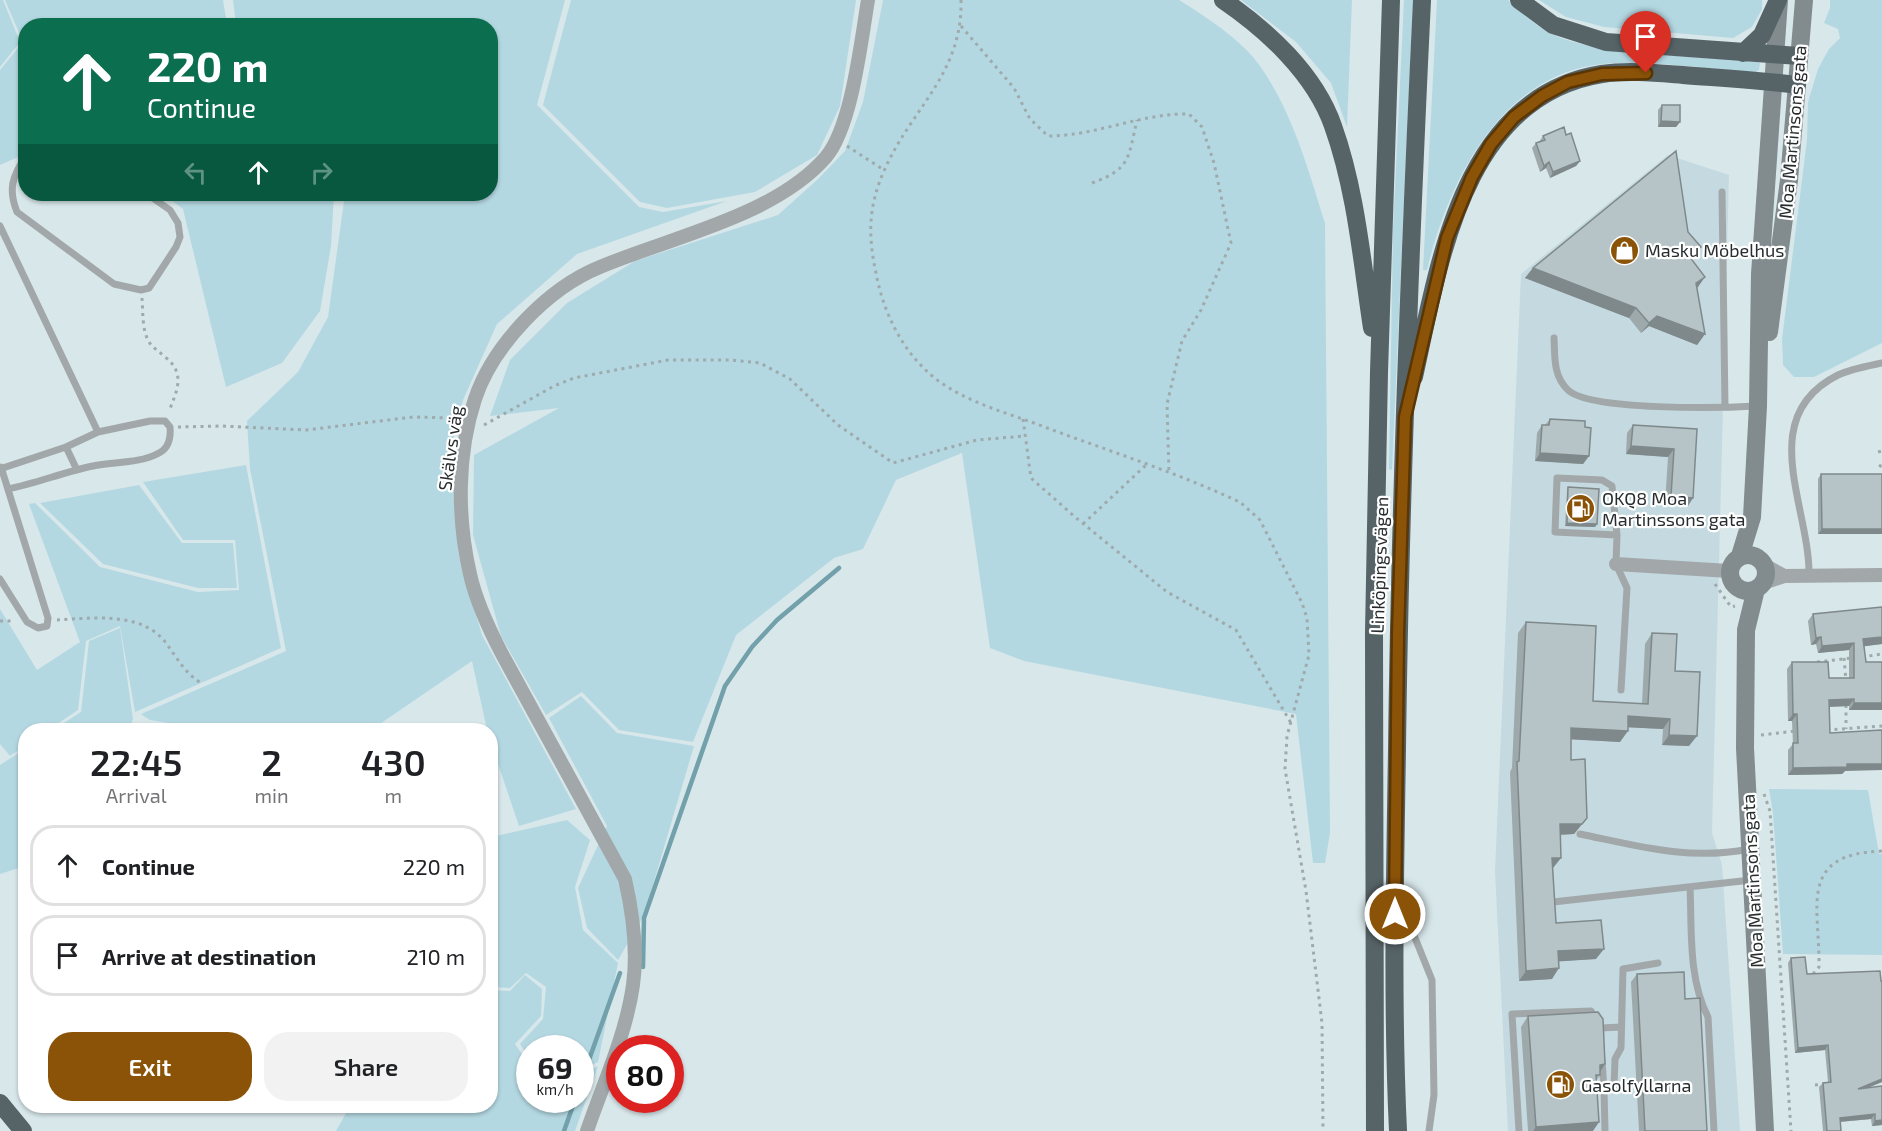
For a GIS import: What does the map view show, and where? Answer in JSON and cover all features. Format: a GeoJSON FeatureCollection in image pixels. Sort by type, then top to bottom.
{"type":"FeatureCollection","features":[{"type":"Feature","properties":{"kind":"highway"},"geometry":{"type":"LineString","coordinates":[[1223,0],[1271,40],[1306,76],[1333,125],[1356,223],[1379,372]]}},
{"type":"Feature","properties":{"kind":"highway","name":"Linköpingsvägen"},"geometry":{"type":"LineString","coordinates":[[1375,1131],[1374,644],[1379,372],[1391,0]]}},
{"type":"Feature","properties":{"kind":"highway","name":"Linköpingsvägen"},"geometry":{"type":"LineString","coordinates":[[1398,1131],[1395,890],[1408,270],[1422,0]]}},
{"type":"Feature","properties":{"kind":"highway"},"geometry":{"type":"LineString","coordinates":[[1519,0],[1553,25],[1606,42],[1799,56]]}},
{"type":"Feature","properties":{"kind":"highway"},"geometry":{"type":"LineString","coordinates":[[1743,53],[1762,35],[1778,0]]}},
{"type":"Feature","properties":{"kind":"highway"},"geometry":{"type":"LineString","coordinates":[[1405,417],[1437,274],[1459,205],[1491,144],[1514,117],[1542,96],[1568,82],[1602,74],[1651,73],[1797,85]]}},
{"type":"Feature","properties":{"kind":"highway"},"geometry":{"type":"LineString","coordinates":[[0,1103],[23,1131]]}},
{"type":"Feature","properties":{"kind":"street","name":"Skälvs väg"},"geometry":{"type":"LineString","coordinates":[[587,1131],[623,1029],[633,986],[636,949],[633,912],[625,879],[502,654],[487,623],[470,576],[461,507],[461,479],[477,423],[475,398],[499,353],[523,321],[555,293],[597,268],[766,203],[800,182],[828,155],[854,87],[868,0]]}},
{"type":"Feature","properties":{"kind":"street","name":"Moa Martinsons gata"},"geometry":{"type":"LineString","coordinates":[[1761,562],[1752,517],[1758,406],[1760,274],[1778,0]]}},
{"type":"Feature","properties":{"kind":"street","name":"Moa Martinsons gata"},"geometry":{"type":"LineString","coordinates":[[1758,406],[1785,216],[1804,0]]}},
{"type":"Feature","properties":{"kind":"street","name":"Moa Martinsons gata"},"geometry":{"type":"LineString","coordinates":[[1752,517],[1729,570],[1746,630],[1745,748],[1765,1131]]}},
{"type":"Feature","properties":{"kind":"street"},"geometry":{"type":"LineString","coordinates":[[1616,564],[1729,570],[1750,555],[1784,576]]}},
{"type":"Feature","properties":{"kind":"street"},"geometry":{"type":"LineString","coordinates":[[1759,586],[1766,574],[1761,562]]}},
{"type":"Feature","properties":{"kind":"street"},"geometry":{"type":"LineString","coordinates":[[1729,570],[1746,591],[1784,576],[1882,576]]}},
{"type":"Feature","properties":{"kind":"street","name":"Moa Martinsons gata"},"geometry":{"type":"LineString","coordinates":[[1746,630],[1759,586]]}},
{"type":"Feature","properties":{"kind":"lane"},"geometry":{"type":"LineString","coordinates":[[18,167],[10,184],[17,212],[114,284],[141,290],[149,288],[176,247],[180,237],[178,223],[170,210],[157,201]]}},
{"type":"Feature","properties":{"kind":"lane"},"geometry":{"type":"LineString","coordinates":[[1722,192],[1725,407]]}},
{"type":"Feature","properties":{"kind":"lane"},"geometry":{"type":"LineString","coordinates":[[0,226],[98,432]]}},
{"type":"Feature","properties":{"kind":"lane"},"geometry":{"type":"LineString","coordinates":[[1554,338],[1558,376],[1569,391],[1579,397],[1637,405],[1758,406]]}},
{"type":"Feature","properties":{"kind":"lane"},"geometry":{"type":"LineString","coordinates":[[1809,575],[1809,552],[1791,460],[1795,421],[1801,407],[1818,389],[1838,375],[1882,363]]}},
{"type":"Feature","properties":{"kind":"lane"},"geometry":{"type":"LineString","coordinates":[[0,579],[27,622],[38,628],[47,626],[48,618],[1,468],[66,447],[98,432],[150,421],[168,424],[171,437],[167,447],[157,454],[77,470],[40,483],[8,489]]}},
{"type":"Feature","properties":{"kind":"lane"},"geometry":{"type":"LineString","coordinates":[[66,447],[77,470]]}},
{"type":"Feature","properties":{"kind":"lane"},"geometry":{"type":"LineString","coordinates":[[1617,535],[1555,532],[1557,478],[1602,480],[1612,486],[1617,535],[1616,564],[1627,588],[1621,690]]}},
{"type":"Feature","properties":{"kind":"lane"},"geometry":{"type":"LineString","coordinates":[[1580,834],[1682,855],[1721,855],[1749,849]]}},
{"type":"Feature","properties":{"kind":"lane"},"geometry":{"type":"LineString","coordinates":[[1553,902],[1751,880]]}},
{"type":"Feature","properties":{"kind":"lane"},"geometry":{"type":"LineString","coordinates":[[1690,887],[1693,959],[1701,1002],[1708,1017],[1714,1131]]}},
{"type":"Feature","properties":{"kind":"lane"},"geometry":{"type":"LineString","coordinates":[[1395,890],[1432,980],[1434,1095],[1429,1131]]}},
{"type":"Feature","properties":{"kind":"lane"},"geometry":{"type":"LineString","coordinates":[[1604,1089],[1614,1087],[1621,1027],[1623,969],[1658,963]]}},
{"type":"Feature","properties":{"kind":"lane"},"geometry":{"type":"LineString","coordinates":[[1519,1131],[1512,1014],[1591,1011],[1601,1028],[1602,1038]]}},
{"type":"Feature","properties":{"kind":"lane"},"geometry":{"type":"LineString","coordinates":[[1601,1028],[1621,1027]]}},
{"type":"Feature","properties":{"kind":"lane"},"geometry":{"type":"LineString","coordinates":[[1602,1048],[1605,1131]]}},
{"type":"Feature","properties":{"kind":"path"},"geometry":{"type":"LineString","coordinates":[[961,0],[961,26],[941,78],[884,170],[873,200],[869,234],[880,296],[898,334],[932,375],[966,396],[1240,502],[1256,515],[1268,533],[1302,603],[1309,637],[1305,676],[1291,723],[1285,752],[1285,769],[1306,891],[1322,1023],[1323,1131]]}},
{"type":"Feature","properties":{"kind":"path"},"geometry":{"type":"LineString","coordinates":[[961,26],[1014,88],[1030,119],[1048,136],[1071,136],[1169,114],[1189,114],[1202,127],[1214,163],[1231,243],[1201,310],[1182,341],[1167,404],[1169,473]]}},
{"type":"Feature","properties":{"kind":"path"},"geometry":{"type":"LineString","coordinates":[[1092,183],[1112,176],[1126,163],[1137,120]]}},
{"type":"Feature","properties":{"kind":"path"},"geometry":{"type":"LineString","coordinates":[[835,138],[884,170]]}},
{"type":"Feature","properties":{"kind":"path"},"geometry":{"type":"LineString","coordinates":[[141,290],[147,338],[153,347],[174,365],[179,374],[178,387],[168,424],[203,428],[221,426],[306,430],[412,417],[445,416],[491,426]]}},
{"type":"Feature","properties":{"kind":"path"},"geometry":{"type":"LineString","coordinates":[[477,423],[574,378],[668,360],[730,360],[760,363],[790,379],[838,425],[893,463],[977,440],[1025,436]]}},
{"type":"Feature","properties":{"kind":"path"},"geometry":{"type":"LineString","coordinates":[[1023,419],[1031,478],[1083,524],[1167,592],[1236,630],[1291,723]]}},
{"type":"Feature","properties":{"kind":"path"},"geometry":{"type":"LineString","coordinates":[[1083,524],[1146,465]]}},
{"type":"Feature","properties":{"kind":"path"},"geometry":{"type":"LineString","coordinates":[[1729,570],[1711,582],[1721,591],[1731,607],[1740,604]]}},
{"type":"Feature","properties":{"kind":"path"},"geometry":{"type":"LineString","coordinates":[[48,618],[140,623],[162,637],[191,678],[202,684]]}},
{"type":"Feature","properties":{"kind":"path"},"geometry":{"type":"LineString","coordinates":[[1813,662],[1882,654]]}},
{"type":"Feature","properties":{"kind":"path"},"geometry":{"type":"LineString","coordinates":[[1844,658],[1846,685]]}},
{"type":"Feature","properties":{"kind":"path"},"geometry":{"type":"LineString","coordinates":[[1846,696],[1846,729]]}},
{"type":"Feature","properties":{"kind":"path"},"geometry":{"type":"LineString","coordinates":[[1826,730],[1882,726]]}},
{"type":"Feature","properties":{"kind":"path"},"geometry":{"type":"LineString","coordinates":[[1757,736],[1803,730]]}},
{"type":"Feature","properties":{"kind":"path"},"geometry":{"type":"LineString","coordinates":[[1761,784],[1770,811],[1791,1131]]}},
{"type":"Feature","properties":{"kind":"path"},"geometry":{"type":"LineString","coordinates":[[1813,974],[1819,966],[1816,899],[1819,882],[1825,870],[1849,855],[1882,851]]}},
{"type":"Feature","properties":{"kind":"path"},"geometry":{"type":"LineString","coordinates":[[1815,1085],[1826,1084]]}},
{"type":"Feature","properties":{"kind":"shaded area"},"geometry":{"type":"Polygon","coordinates":[[[0,0],[3,0],[18,37],[18,44],[0,67],[0,0]]]}},
{"type":"Feature","properties":{"kind":"shaded area"},"geometry":{"type":"Polygon","coordinates":[[[5,0],[223,0],[226,18],[18,18],[18,30],[5,0]]]}},
{"type":"Feature","properties":{"kind":"shaded area"},"geometry":{"type":"Polygon","coordinates":[[[233,0],[565,0],[537,105],[639,207],[663,212],[727,201],[577,254],[497,324],[463,400],[453,440],[459,557],[482,635],[576,809],[519,826],[498,764],[498,723],[485,723],[472,661],[381,723],[169,723],[150,720],[141,714],[286,651],[250,469],[247,421],[298,372],[328,317],[344,201],[498,201],[498,18],[235,18],[233,0]]]}},
{"type":"Feature","properties":{"kind":"shaded area"},"geometry":{"type":"Polygon","coordinates":[[[571,0],[856,0],[840,106],[817,155],[755,192],[667,208],[640,202],[543,105],[571,0]]]}},
{"type":"Feature","properties":{"kind":"shaded area"},"geometry":{"type":"Polygon","coordinates":[[[883,0],[1179,0],[1222,29],[1252,56],[1282,103],[1291,122],[1325,223],[1330,833],[1325,863],[1313,863],[1296,714],[1024,661],[990,648],[962,453],[896,480],[863,549],[834,558],[736,635],[693,742],[619,730],[582,692],[546,715],[501,636],[473,535],[474,455],[559,408],[490,416],[510,360],[567,303],[635,261],[778,215],[818,179],[845,151],[863,102],[883,0]]]}},
{"type":"Feature","properties":{"kind":"shaded area"},"geometry":{"type":"Polygon","coordinates":[[[1241,0],[1352,0],[1347,127],[1331,83],[1296,42],[1241,0]]]}},
{"type":"Feature","properties":{"kind":"shaded area"},"geometry":{"type":"Polygon","coordinates":[[[1404,0],[1413,0],[1392,470],[1389,469],[1393,229],[1404,0]]]}},
{"type":"Feature","properties":{"kind":"shaded area"},"geometry":{"type":"Polygon","coordinates":[[[1437,0],[1508,0],[1534,23],[1564,39],[1634,53],[1757,61],[1760,63],[1759,70],[1756,72],[1619,63],[1579,68],[1545,82],[1515,104],[1489,131],[1468,163],[1437,234],[1427,270],[1423,270],[1437,0]]]}},
{"type":"Feature","properties":{"kind":"shaded area"},"geometry":{"type":"Polygon","coordinates":[[[1539,0],[1762,0],[1762,9],[1752,27],[1733,38],[1604,27],[1566,17],[1539,0]]]}},
{"type":"Feature","properties":{"kind":"shaded area"},"geometry":{"type":"Polygon","coordinates":[[[1830,0],[1882,0],[1882,343],[1814,377],[1794,377],[1783,365],[1782,339],[1807,140],[1808,102],[1818,69],[1829,49],[1840,38],[1838,29],[1824,23],[1830,8],[1830,0]]]}},
{"type":"Feature","properties":{"kind":"shaded area"},"geometry":{"type":"Polygon","coordinates":[[[18,48],[18,157],[0,165],[0,70],[18,48]]]}},
{"type":"Feature","properties":{"kind":"shaded area"},"geometry":{"type":"Polygon","coordinates":[[[1668,155],[1729,175],[1712,833],[1722,865],[1740,1131],[1508,1131],[1495,871],[1521,274],[1668,155]]]}},
{"type":"Feature","properties":{"kind":"shaded area"},"geometry":{"type":"Polygon","coordinates":[[[172,201],[334,201],[331,246],[320,311],[282,363],[226,387],[183,209],[172,201]]]}},
{"type":"Feature","properties":{"kind":"shaded area"},"geometry":{"type":"Polygon","coordinates":[[[246,465],[281,648],[135,712],[120,626],[86,641],[78,710],[58,723],[18,723],[18,751],[10,756],[0,744],[0,609],[37,670],[80,642],[29,504],[35,503],[100,567],[198,592],[239,590],[235,540],[183,540],[143,482],[246,465]]]}},
{"type":"Feature","properties":{"kind":"shaded area"},"geometry":{"type":"Polygon","coordinates":[[[139,485],[182,543],[233,543],[237,588],[198,588],[103,564],[40,503],[139,485]]]}},
{"type":"Feature","properties":{"kind":"shaded area"},"geometry":{"type":"Polygon","coordinates":[[[120,628],[133,719],[132,723],[64,723],[81,712],[89,641],[120,628]]]}},
{"type":"Feature","properties":{"kind":"shaded area"},"geometry":{"type":"Polygon","coordinates":[[[581,696],[617,733],[694,746],[644,915],[618,960],[587,928],[578,888],[607,826],[549,718],[581,696]]]}},
{"type":"Feature","properties":{"kind":"shaded area"},"geometry":{"type":"Polygon","coordinates":[[[18,753],[18,868],[0,874],[0,765],[18,753]]]}},
{"type":"Feature","properties":{"kind":"shaded area"},"geometry":{"type":"Polygon","coordinates":[[[1769,789],[1868,790],[1879,854],[1882,854],[1882,955],[1783,954],[1773,813],[1769,789]]]}},
{"type":"Feature","properties":{"kind":"shaded area"},"geometry":{"type":"Polygon","coordinates":[[[567,820],[590,840],[575,887],[583,930],[618,963],[598,1062],[594,1064],[594,1035],[528,1035],[543,1019],[546,987],[526,973],[510,988],[498,987],[498,836],[567,820]]]}},
{"type":"Feature","properties":{"kind":"shaded area"},"geometry":{"type":"Polygon","coordinates":[[[525,975],[542,989],[541,1016],[523,1035],[516,1035],[516,1113],[581,1113],[575,1131],[336,1131],[346,1113],[498,1113],[498,990],[510,991],[525,975]]]}},
{"type":"Feature","properties":{"kind":"building"},"geometry":{"type":"Polygon","coordinates":[[[1662,105],[1680,105],[1680,122],[1661,121],[1662,105]]]}},
{"type":"Feature","properties":{"kind":"building"},"geometry":{"type":"Polygon","coordinates":[[[1564,127],[1566,135],[1571,133],[1580,161],[1553,172],[1549,162],[1544,166],[1536,143],[1545,140],[1543,136],[1564,127]]]}},
{"type":"Feature","properties":{"kind":"building","name":"Masku Möbelhus"},"geometry":{"type":"Polygon","coordinates":[[[1676,151],[1688,232],[1701,247],[1689,256],[1705,277],[1696,283],[1705,334],[1657,316],[1649,323],[1636,308],[1533,268],[1676,151]]]}},
{"type":"Feature","properties":{"kind":"building"},"geometry":{"type":"Polygon","coordinates":[[[1550,419],[1585,421],[1585,427],[1591,428],[1589,456],[1540,453],[1542,425],[1549,425],[1550,419]]]}},
{"type":"Feature","properties":{"kind":"building"},"geometry":{"type":"Polygon","coordinates":[[[1633,425],[1697,429],[1693,498],[1671,496],[1674,449],[1631,446],[1633,425]]]}},
{"type":"Feature","properties":{"kind":"building"},"geometry":{"type":"Polygon","coordinates":[[[1821,474],[1882,474],[1882,529],[1822,529],[1821,474]]]}},
{"type":"Feature","properties":{"kind":"building","name":"OKQ8 Moa Martinssons gata"},"geometry":{"type":"Polygon","coordinates":[[[1568,487],[1599,489],[1597,524],[1567,523],[1568,487]]]}},
{"type":"Feature","properties":{"kind":"building"},"geometry":{"type":"Polygon","coordinates":[[[1882,607],[1882,637],[1863,639],[1866,662],[1882,662],[1882,703],[1854,703],[1854,699],[1829,700],[1830,733],[1882,730],[1882,764],[1793,768],[1793,743],[1798,743],[1797,714],[1793,714],[1792,662],[1828,662],[1829,678],[1854,678],[1854,643],[1822,646],[1821,637],[1816,638],[1813,614],[1882,607]]]}},
{"type":"Feature","properties":{"kind":"building"},"geometry":{"type":"Polygon","coordinates":[[[1526,622],[1596,626],[1593,701],[1648,704],[1652,633],[1677,634],[1675,671],[1700,672],[1697,736],[1669,735],[1670,719],[1628,716],[1628,731],[1571,728],[1571,760],[1585,759],[1587,818],[1582,824],[1560,824],[1561,858],[1552,858],[1556,923],[1601,920],[1604,949],[1558,951],[1559,968],[1526,971],[1517,762],[1519,761],[1526,622]]]}},
{"type":"Feature","properties":{"kind":"building"},"geometry":{"type":"Polygon","coordinates":[[[1805,957],[1807,974],[1880,971],[1882,981],[1882,1079],[1858,1089],[1882,1086],[1882,1120],[1875,1121],[1875,1114],[1840,1118],[1841,1131],[1827,1131],[1823,1083],[1831,1082],[1828,1045],[1798,1048],[1791,958],[1805,957]]]}},
{"type":"Feature","properties":{"kind":"building"},"geometry":{"type":"Polygon","coordinates":[[[1684,972],[1685,999],[1700,998],[1707,1131],[1645,1131],[1637,974],[1684,972]]]}},
{"type":"Feature","properties":{"kind":"building"},"geometry":{"type":"Polygon","coordinates":[[[1598,1012],[1603,1019],[1605,1064],[1600,1065],[1600,1075],[1596,1075],[1599,1122],[1536,1127],[1528,1016],[1598,1012]]]}},
{"type":"Feature","properties":{"kind":"waterway"},"geometry":{"type":"LineString","coordinates":[[643,967],[644,918],[725,686],[752,647],[777,620],[839,568]]}},
{"type":"Feature","properties":{"kind":"waterway"},"geometry":{"type":"LineString","coordinates":[[594,1046],[620,973]]}},
{"type":"Feature","properties":{"kind":"waterway"},"geometry":{"type":"LineString","coordinates":[[564,1131],[570,1113]]}},
{"type":"Feature","properties":{"kind":"place","name":"Masku Möbelhus"},"geometry":{"type":"Point","coordinates":[1624,250]}},
{"type":"Feature","properties":{"kind":"place","name":"OKQ8 Moa Martinssons gata"},"geometry":{"type":"Point","coordinates":[1581,508]}},
{"type":"Feature","properties":{"kind":"place","name":"Gasolfyllarna"},"geometry":{"type":"Point","coordinates":[1560,1085]}},
{"type":"Feature","properties":{"kind":"route"},"geometry":{"type":"LineString","coordinates":[[1395,914],[1398,633],[1405,417],[1447,238],[1472,177],[1491,144],[1514,117],[1542,96],[1568,82],[1602,74],[1646,73]]}}]}
